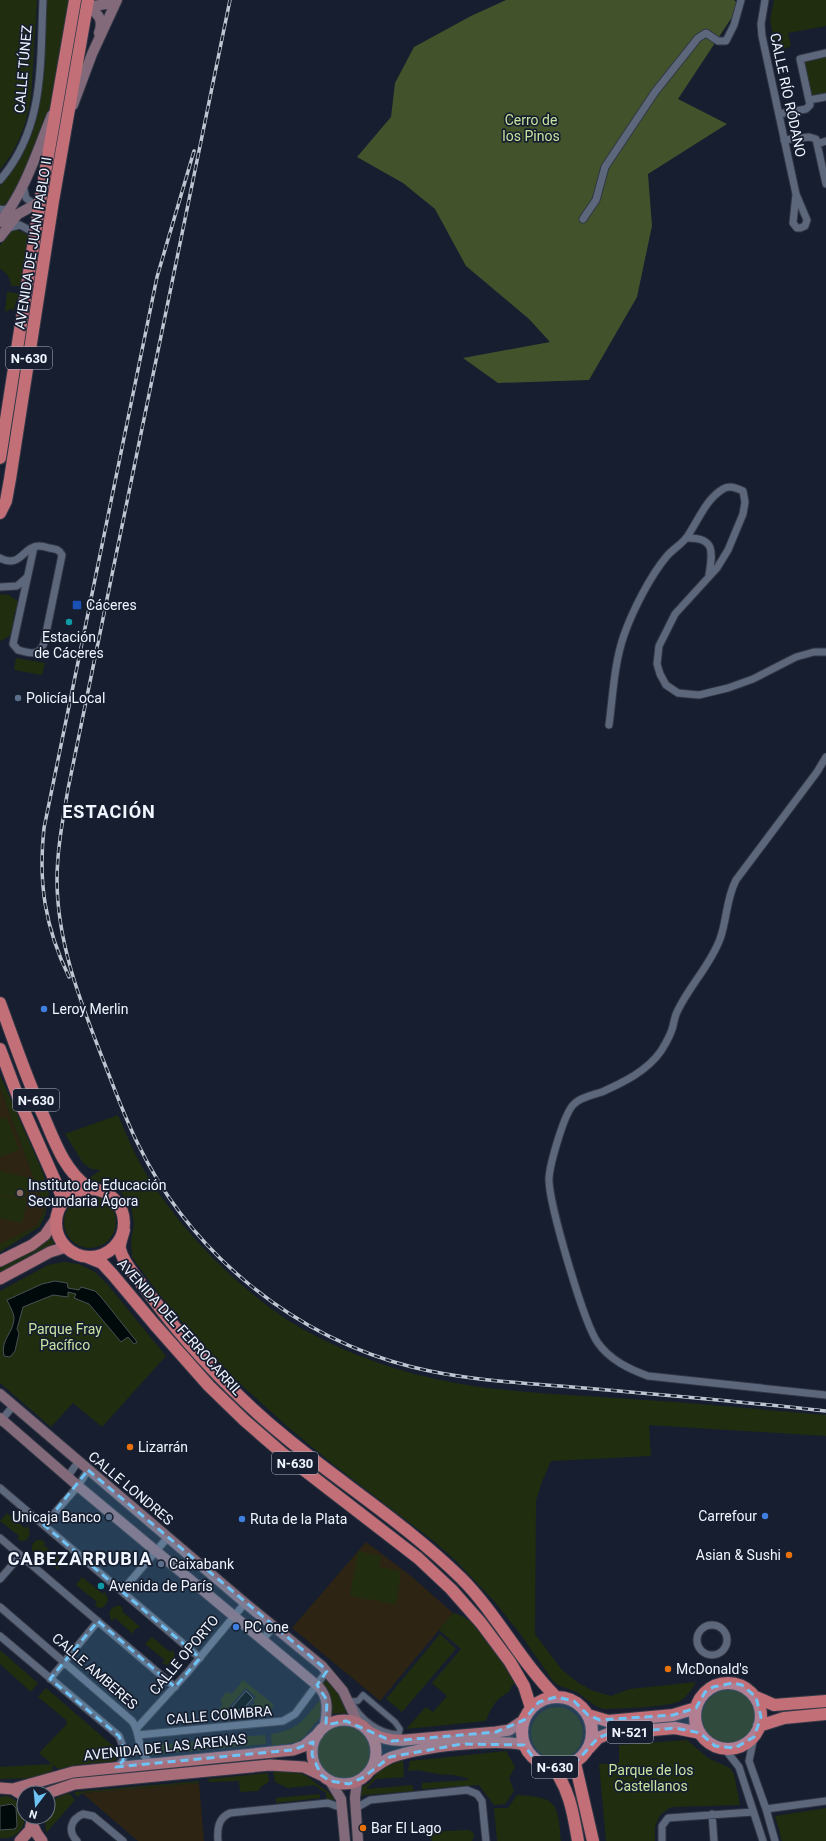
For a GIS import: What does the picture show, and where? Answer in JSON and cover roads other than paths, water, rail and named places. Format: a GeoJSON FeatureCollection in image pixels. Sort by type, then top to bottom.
{"type":"FeatureCollection","features":[{"type":"Feature","properties":{"kind":"highway","name":"AVENIDA DE JUAN PABLO II"},"geometry":{"type":"LineString","coordinates":[[0,458],[35,237],[37,203],[75,0]]}},
{"type":"Feature","properties":{"kind":"highway","name":"AVENIDA DE JUAN PABLO II"},"geometry":{"type":"LineString","coordinates":[[0,513],[6,501],[10,479],[54,201],[88,3]]}},
{"type":"Feature","properties":{"kind":"highway"},"geometry":{"type":"LineString","coordinates":[[73,14],[88,3]]}},
{"type":"Feature","properties":{"kind":"highway"},"geometry":{"type":"LineString","coordinates":[[37,203],[54,201]]}},
{"type":"Feature","properties":{"kind":"highway","name":"N-630"},"geometry":{"type":"LineString","coordinates":[[0,1003],[29,1084],[70,1171],[79,1181],[89,1188],[107,1193],[119,1204],[124,1219],[124,1230]]}},
{"type":"Feature","properties":{"kind":"highway","name":"N-630"},"geometry":{"type":"LineString","coordinates":[[0,1049],[20,1102],[64,1201]]}},
{"type":"Feature","properties":{"kind":"highway"},"geometry":{"type":"LineString","coordinates":[[66,1247],[58,1236],[56,1219],[59,1208],[73,1193],[89,1188]]}},
{"type":"Feature","properties":{"kind":"highway"},"geometry":{"type":"LineString","coordinates":[[87,1257],[101,1255],[108,1252],[120,1240],[124,1230]]}},
{"type":"Feature","properties":{"kind":"highway","name":"AVENIDA DEL FERROCARRIL"},"geometry":{"type":"LineString","coordinates":[[124,1230],[120,1248],[126,1262],[166,1317],[218,1375],[253,1409],[290,1441],[427,1547],[462,1579],[493,1614],[538,1679],[556,1697]]}},
{"type":"Feature","properties":{"kind":"highway","name":"N-630"},"geometry":{"type":"LineString","coordinates":[[66,1247],[77,1254],[87,1257]]}},
{"type":"Feature","properties":{"kind":"highway","name":"AVENIDA DEL FERROCARRIL"},"geometry":{"type":"LineString","coordinates":[[87,1257],[102,1263],[209,1386],[244,1420],[282,1453],[418,1558],[451,1589],[481,1623],[510,1662],[524,1686],[532,1708]]}},
{"type":"Feature","properties":{"kind":"highway"},"geometry":{"type":"LineString","coordinates":[[700,1733],[695,1716],[696,1708],[705,1692],[722,1683],[733,1683],[742,1686],[750,1690],[756,1697],[760,1706],[761,1716],[757,1732]]}},
{"type":"Feature","properties":{"kind":"highway"},"geometry":{"type":"LineString","coordinates":[[524,1720],[532,1708],[539,1702],[556,1697],[574,1701],[588,1715]]}},
{"type":"Feature","properties":{"kind":"highway"},"geometry":{"type":"LineString","coordinates":[[756,1697],[774,1705],[826,1701]]}},
{"type":"Feature","properties":{"kind":"highway","name":"N-521"},"geometry":{"type":"LineString","coordinates":[[588,1715],[608,1721],[673,1715],[696,1708]]}},
{"type":"Feature","properties":{"kind":"highway"},"geometry":{"type":"LineString","coordinates":[[724,1748],[735,1748],[746,1744],[757,1732],[784,1718],[826,1714]]}},
{"type":"Feature","properties":{"kind":"highway","name":"N-630"},"geometry":{"type":"LineString","coordinates":[[524,1720],[522,1736],[524,1744],[535,1760],[544,1765],[565,1767],[575,1763],[589,1748],[592,1737],[592,1726],[588,1715]]}},
{"type":"Feature","properties":{"kind":"highway","name":"N-521"},"geometry":{"type":"LineString","coordinates":[[589,1748],[598,1738],[608,1734],[675,1728],[700,1733],[715,1746],[724,1748]]}},
{"type":"Feature","properties":{"kind":"highway","name":"N-630"},"geometry":{"type":"LineString","coordinates":[[575,1763],[593,1841]]}},
{"type":"Feature","properties":{"kind":"highway","name":"N-630"},"geometry":{"type":"LineString","coordinates":[[553,1767],[565,1786],[570,1799],[578,1841]]}},
{"type":"Feature","properties":{"kind":"main road"},"geometry":{"type":"LineString","coordinates":[[88,3],[106,4],[110,0]]}},
{"type":"Feature","properties":{"kind":"main road"},"geometry":{"type":"LineString","coordinates":[[92,54],[117,0]]}},
{"type":"Feature","properties":{"kind":"main road"},"geometry":{"type":"LineString","coordinates":[[69,119],[101,24],[99,16],[88,3]]}},
{"type":"Feature","properties":{"kind":"main road"},"geometry":{"type":"LineString","coordinates":[[0,237],[57,102]]}},
{"type":"Feature","properties":{"kind":"main road"},"geometry":{"type":"LineString","coordinates":[[4,225],[18,214],[37,203]]}},
{"type":"Feature","properties":{"kind":"main road"},"geometry":{"type":"LineString","coordinates":[[0,1261],[32,1245],[46,1235],[56,1219]]}},
{"type":"Feature","properties":{"kind":"main road"},"geometry":{"type":"LineString","coordinates":[[0,1279],[50,1252],[66,1247]]}},
{"type":"Feature","properties":{"kind":"main road","name":"CALLE LONDRES"},"geometry":{"type":"LineString","coordinates":[[0,1394],[78,1462],[328,1673],[343,1691],[358,1724]]}},
{"type":"Feature","properties":{"kind":"main road"},"geometry":{"type":"LineString","coordinates":[[1,1420],[78,1486],[263,1639],[324,1692],[327,1700],[325,1725],[313,1744],[312,1755],[315,1766],[321,1774],[330,1781],[341,1798],[345,1841]]}},
{"type":"Feature","properties":{"kind":"main road"},"geometry":{"type":"LineString","coordinates":[[325,1725],[342,1721],[358,1724],[368,1731],[392,1741],[509,1730],[524,1720]]}},
{"type":"Feature","properties":{"kind":"main road"},"geometry":{"type":"LineString","coordinates":[[368,1731],[374,1740],[376,1751],[374,1762],[369,1772]]}},
{"type":"Feature","properties":{"kind":"main road","name":"AVENIDA DE LAS ARENAS"},"geometry":{"type":"LineString","coordinates":[[13,1789],[73,1772],[293,1750],[304,1746],[318,1734]]}},
{"type":"Feature","properties":{"kind":"main road"},"geometry":{"type":"LineString","coordinates":[[330,1781],[344,1784],[357,1781],[380,1763],[406,1753],[462,1744],[524,1744]]}},
{"type":"Feature","properties":{"kind":"main road","name":"AVENIDA DE LAS ARENAS"},"geometry":{"type":"LineString","coordinates":[[56,1790],[74,1784],[270,1765],[304,1767],[321,1774]]}},
{"type":"Feature","properties":{"kind":"main road"},"geometry":{"type":"LineString","coordinates":[[357,1781],[355,1798],[358,1841]]}},
{"type":"Feature","properties":{"kind":"main road"},"geometry":{"type":"LineString","coordinates":[[0,1788],[13,1789],[16,1791]]}},
{"type":"Feature","properties":{"kind":"main road"},"geometry":{"type":"LineString","coordinates":[[20,1841],[28,1833],[31,1825]]}},
{"type":"Feature","properties":{"kind":"main road"},"geometry":{"type":"LineString","coordinates":[[34,1825],[37,1834],[42,1841]]}},
{"type":"Feature","properties":{"kind":"street","name":"CALLE TÚNEZ"},"geometry":{"type":"LineString","coordinates":[[0,180],[22,148],[35,111],[43,0]]}},
{"type":"Feature","properties":{"kind":"street"},"geometry":{"type":"LineString","coordinates":[[583,219],[596,200],[605,167],[655,92],[698,38],[706,33],[718,41],[726,41],[734,25],[741,0]]}},
{"type":"Feature","properties":{"kind":"street","name":"CALLE RÍO RÓDANO"},"geometry":{"type":"LineString","coordinates":[[765,0],[761,24],[762,36],[796,194]]}},
{"type":"Feature","properties":{"kind":"street"},"geometry":{"type":"LineString","coordinates":[[779,114],[806,110],[810,105],[800,59],[826,53]]}},
{"type":"Feature","properties":{"kind":"street"},"geometry":{"type":"LineString","coordinates":[[809,100],[826,97]]}},
{"type":"Feature","properties":{"kind":"street"},"geometry":{"type":"LineString","coordinates":[[784,140],[809,137],[816,140],[826,184]]}},
{"type":"Feature","properties":{"kind":"street"},"geometry":{"type":"LineString","coordinates":[[817,144],[826,142]]}},
{"type":"Feature","properties":{"kind":"street"},"geometry":{"type":"LineString","coordinates":[[23,185],[26,198],[37,203]]}},
{"type":"Feature","properties":{"kind":"street"},"geometry":{"type":"LineString","coordinates":[[0,209],[3,210],[12,207]]}},
{"type":"Feature","properties":{"kind":"street"},"geometry":{"type":"LineString","coordinates":[[4,225],[20,225],[31,231],[35,237]]}},
{"type":"Feature","properties":{"kind":"street"},"geometry":{"type":"LineString","coordinates":[[610,725],[616,659],[624,634],[649,584],[667,556],[686,538],[700,514],[724,488],[733,486],[743,491],[745,502],[739,525],[728,550],[717,568],[675,614],[659,646],[657,664],[666,686],[678,693],[688,695],[712,693],[753,679],[796,658],[814,652],[826,652]]}},
{"type":"Feature","properties":{"kind":"street"},"geometry":{"type":"LineString","coordinates":[[686,538],[698,538],[705,540],[710,549],[712,561],[709,575]]}},
{"type":"Feature","properties":{"kind":"street"},"geometry":{"type":"LineString","coordinates":[[17,560],[34,547],[39,546],[59,550],[62,557],[44,643],[40,651],[31,654],[18,650],[14,644],[34,547]]}},
{"type":"Feature","properties":{"kind":"street"},"geometry":{"type":"LineString","coordinates":[[0,558],[6,561],[17,560],[26,563],[29,568]]}},
{"type":"Feature","properties":{"kind":"street"},"geometry":{"type":"LineString","coordinates":[[0,587],[12,587],[21,584],[28,576]]}},
{"type":"Feature","properties":{"kind":"street"},"geometry":{"type":"LineString","coordinates":[[12,587],[19,595],[21,605]]}},
{"type":"Feature","properties":{"kind":"street"},"geometry":{"type":"LineString","coordinates":[[826,757],[817,772],[736,880],[731,889],[721,937],[714,954],[679,1007],[672,1028],[661,1051],[636,1075],[574,1104],[564,1123],[550,1167],[549,1179],[550,1192],[564,1248],[589,1326],[598,1343],[608,1354],[631,1370],[648,1376],[826,1395]]}},
{"type":"Feature","properties":{"kind":"street"},"geometry":{"type":"LineString","coordinates":[[1,1420],[13,1406]]}},
{"type":"Feature","properties":{"kind":"street"},"geometry":{"type":"LineString","coordinates":[[68,1476],[78,1462]]}},
{"type":"Feature","properties":{"kind":"street"},"geometry":{"type":"LineString","coordinates":[[44,1525],[78,1486],[88,1470]]}},
{"type":"Feature","properties":{"kind":"street"},"geometry":{"type":"LineString","coordinates":[[0,1488],[200,1658]]}},
{"type":"Feature","properties":{"kind":"street"},"geometry":{"type":"LineString","coordinates":[[122,1591],[168,1537]]}},
{"type":"Feature","properties":{"kind":"street"},"geometry":{"type":"LineString","coordinates":[[0,1538],[175,1687]]}},
{"type":"Feature","properties":{"kind":"street"},"geometry":{"type":"LineString","coordinates":[[0,1579],[20,1556]]}},
{"type":"Feature","properties":{"kind":"street"},"geometry":{"type":"LineString","coordinates":[[234,1616],[245,1603]]}},
{"type":"Feature","properties":{"kind":"street","name":"CALLE AMBERES"},"geometry":{"type":"LineString","coordinates":[[0,1607],[132,1721],[138,1728],[138,1736],[142,1753],[149,1762],[156,1763]]}},
{"type":"Feature","properties":{"kind":"street","name":"CALLE OPORTO"},"geometry":{"type":"LineString","coordinates":[[138,1728],[200,1658],[234,1616]]}},
{"type":"Feature","properties":{"kind":"street"},"geometry":{"type":"LineString","coordinates":[[50,1678],[98,1621]]}},
{"type":"Feature","properties":{"kind":"street"},"geometry":{"type":"LineString","coordinates":[[714,1624],[722,1628],[725,1632],[727,1644],[718,1654],[706,1654],[697,1644],[697,1634],[702,1627],[714,1624]]}},
{"type":"Feature","properties":{"kind":"street"},"geometry":{"type":"LineString","coordinates":[[263,1639],[274,1626]]}},
{"type":"Feature","properties":{"kind":"street"},"geometry":{"type":"LineString","coordinates":[[0,1636],[119,1736],[124,1747],[123,1761],[116,1767]]}},
{"type":"Feature","properties":{"kind":"street","name":"CALLE COIMBRA"},"geometry":{"type":"LineString","coordinates":[[138,1736],[283,1721],[295,1714],[328,1673]]}},
{"type":"Feature","properties":{"kind":"street"},"geometry":{"type":"LineString","coordinates":[[363,1695],[395,1722],[400,1729],[399,1734],[389,1734],[380,1731],[355,1709],[351,1701],[358,1701],[363,1695]]}},
{"type":"Feature","properties":{"kind":"street"},"geometry":{"type":"LineString","coordinates":[[757,1732],[750,1761],[775,1841]]}},
{"type":"Feature","properties":{"kind":"street"},"geometry":{"type":"LineString","coordinates":[[724,1748],[739,1767],[763,1841]]}},
{"type":"Feature","properties":{"kind":"street"},"geometry":{"type":"LineString","coordinates":[[356,1808],[370,1800],[467,1790],[477,1794],[482,1802],[486,1841]]}},
{"type":"Feature","properties":{"kind":"street"},"geometry":{"type":"LineString","coordinates":[[766,1809],[826,1801]]}},
{"type":"Feature","properties":{"kind":"street"},"geometry":{"type":"LineString","coordinates":[[218,1841],[218,1826],[221,1819],[230,1813],[328,1803],[342,1808]]}},
{"type":"Feature","properties":{"kind":"street"},"geometry":{"type":"LineString","coordinates":[[662,1841],[662,1826],[668,1818],[753,1812]]}},
{"type":"Feature","properties":{"kind":"street"},"geometry":{"type":"LineString","coordinates":[[77,1841],[71,1833],[71,1825],[75,1818],[83,1814],[93,1816],[123,1841]]}},
{"type":"Feature","properties":{"kind":"street"},"geometry":{"type":"LineString","coordinates":[[712,1814],[714,1841]]}},
{"type":"Feature","properties":{"kind":"railway"},"geometry":{"type":"LineString","coordinates":[[230,0],[68,789],[58,857],[58,905],[67,955],[82,1004],[126,1119],[160,1184],[187,1221],[217,1255],[251,1286],[287,1312],[327,1335],[369,1353],[433,1372],[476,1378],[826,1411]]}},
{"type":"Feature","properties":{"kind":"railway"},"geometry":{"type":"LineString","coordinates":[[69,977],[54,940],[45,904],[42,867],[44,828],[157,277],[194,151]]}},
{"type":"Feature","properties":{"kind":"place","name":"Cáceres"},"geometry":{"type":"Point","coordinates":[77,605]}},
{"type":"Feature","properties":{"kind":"place","name":"Estación de Cáceres"},"geometry":{"type":"Point","coordinates":[69,622]}},
{"type":"Feature","properties":{"kind":"place","name":"Policía Local"},"geometry":{"type":"Point","coordinates":[18,698]}},
{"type":"Feature","properties":{"kind":"place","name":"Leroy Merlin"},"geometry":{"type":"Point","coordinates":[44,1009]}},
{"type":"Feature","properties":{"kind":"place","name":"Instituto de Educación Secundaria Ágora"},"geometry":{"type":"Point","coordinates":[20,1193]}},
{"type":"Feature","properties":{"kind":"place","name":"Lizarrán"},"geometry":{"type":"Point","coordinates":[130,1447]}},
{"type":"Feature","properties":{"kind":"place","name":"Carrefour"},"geometry":{"type":"Point","coordinates":[765,1516]}},
{"type":"Feature","properties":{"kind":"place","name":"Unicaja Banco"},"geometry":{"type":"Point","coordinates":[109,1517]}},
{"type":"Feature","properties":{"kind":"place","name":"Ruta de la Plata"},"geometry":{"type":"Point","coordinates":[242,1519]}},
{"type":"Feature","properties":{"kind":"place","name":"Asian & Sushi"},"geometry":{"type":"Point","coordinates":[789,1555]}},
{"type":"Feature","properties":{"kind":"place","name":"Caixabank"},"geometry":{"type":"Point","coordinates":[161,1564]}},
{"type":"Feature","properties":{"kind":"place","name":"Avenida de París"},"geometry":{"type":"Point","coordinates":[101,1586]}},
{"type":"Feature","properties":{"kind":"place","name":"PC one"},"geometry":{"type":"Point","coordinates":[236,1627]}},
{"type":"Feature","properties":{"kind":"place","name":"McDonald's"},"geometry":{"type":"Point","coordinates":[668,1669]}},
{"type":"Feature","properties":{"kind":"place","name":"Bar El Lago"},"geometry":{"type":"Point","coordinates":[363,1828]}},
{"type":"Feature","properties":{"kind":"district","name":"ESTACIÓN"},"geometry":{"type":"Point","coordinates":[109,811]}},
{"type":"Feature","properties":{"kind":"district","name":"CABEZARRUBIA"},"geometry":{"type":"Point","coordinates":[80,1558]}},
{"type":"Feature","properties":{"kind":"park label","name":"Cerro de los Pinos"},"geometry":{"type":"Point","coordinates":[531,128]}},
{"type":"Feature","properties":{"kind":"park label","name":"Parque Fray Pacífico"},"geometry":{"type":"Point","coordinates":[65,1338]}},
{"type":"Feature","properties":{"kind":"park label","name":"Parque de los Castellanos"},"geometry":{"type":"Point","coordinates":[651,1778]}}]}
